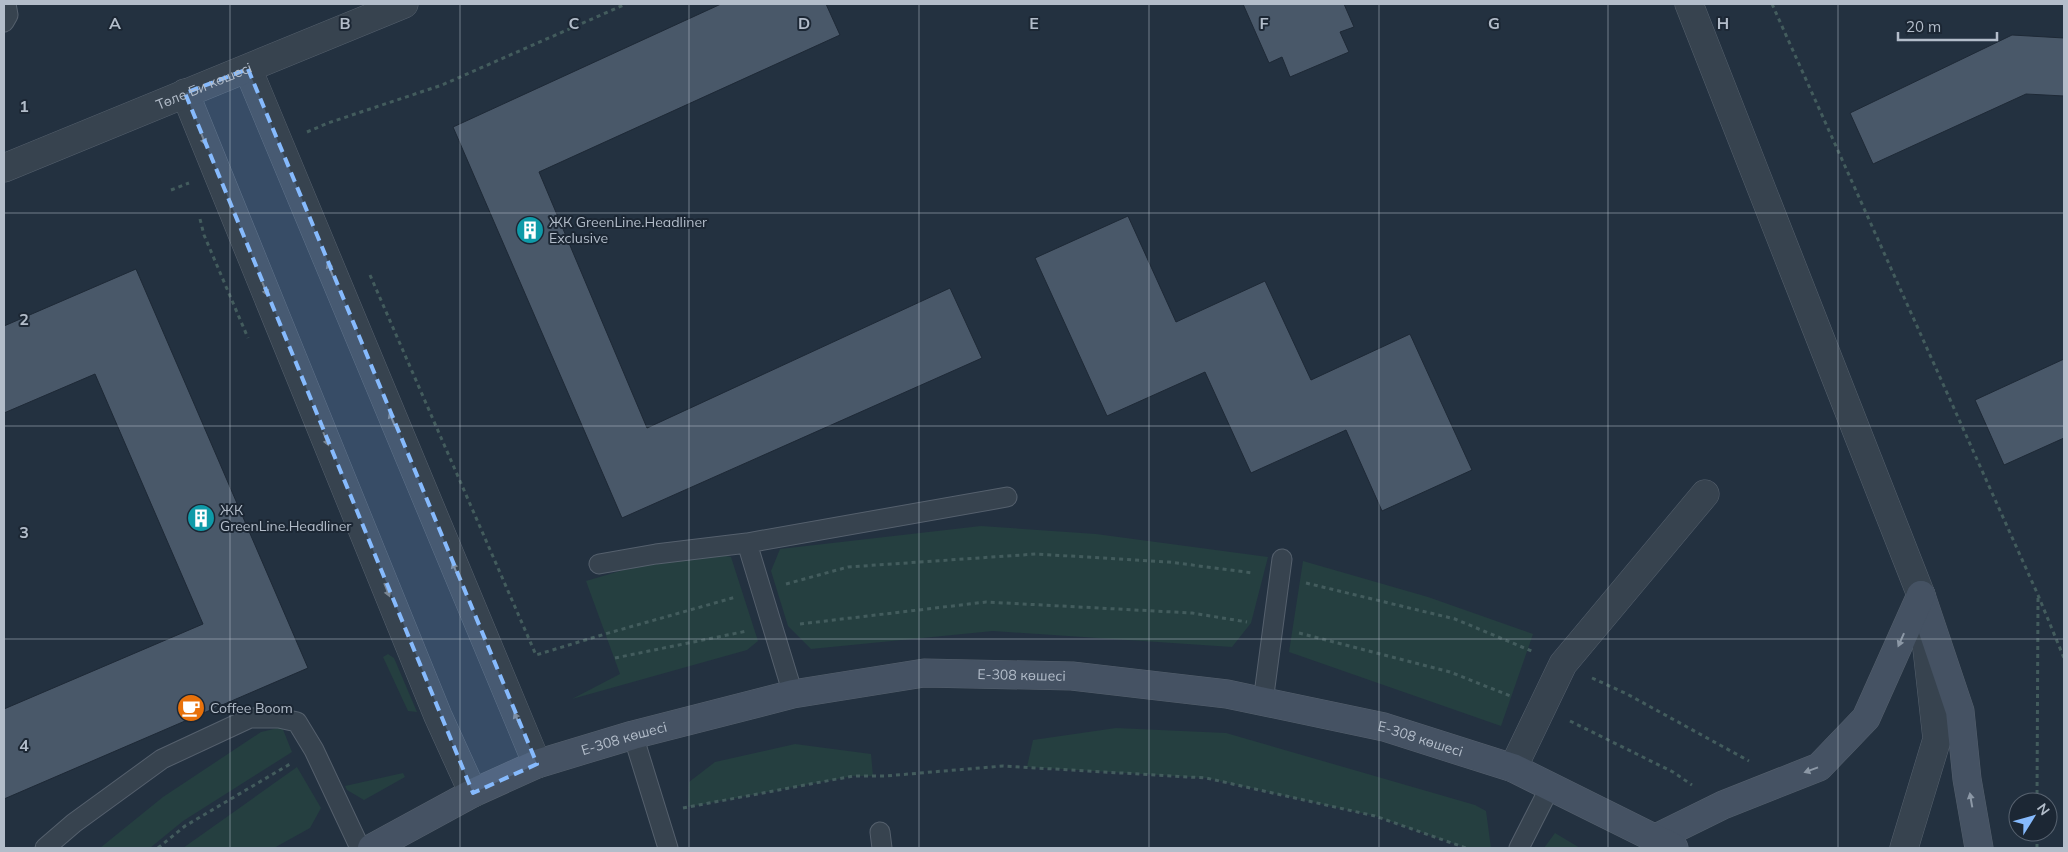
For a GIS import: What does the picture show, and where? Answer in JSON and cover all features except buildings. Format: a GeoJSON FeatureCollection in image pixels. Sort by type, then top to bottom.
{"type":"FeatureCollection","features":[{"type":"Feature","properties":{"kind":"street","name":"Төле Би көшесі"},"geometry":{"type":"LineString","coordinates":[[4,168],[404,4]]}},
{"type":"Feature","properties":{"kind":"street"},"geometry":{"type":"LineString","coordinates":[[1689,4],[1921,595],[1960,711],[1967,779],[1979,848]]}},
{"type":"Feature","properties":{"kind":"street"},"geometry":{"type":"LineString","coordinates":[[248,69],[537,764]]}},
{"type":"Feature","properties":{"kind":"street"},"geometry":{"type":"LineString","coordinates":[[185,93],[438,716],[473,793]]}},
{"type":"Feature","properties":{"kind":"street"},"geometry":{"type":"LineString","coordinates":[[1514,768],[1563,664],[1706,494]]}},
{"type":"Feature","properties":{"kind":"street"},"geometry":{"type":"LineString","coordinates":[[1665,843],[1723,805],[1819,767],[1866,718],[1921,595]]}},
{"type":"Feature","properties":{"kind":"street"},"geometry":{"type":"LineString","coordinates":[[1904,848],[1937,739],[1921,595]]}},
{"type":"Feature","properties":{"kind":"street","name":"Е-308 көшесі"},"geometry":{"type":"LineString","coordinates":[[373,847],[473,793],[537,764],[633,735],[793,694],[924,673],[1072,676],[1226,694],[1384,727],[1514,768],[1665,843]]}},
{"type":"Feature","properties":{"kind":"lane"},"geometry":{"type":"LineString","coordinates":[[4,22],[8,15],[6,4]]}},
{"type":"Feature","properties":{"kind":"lane"},"geometry":{"type":"LineString","coordinates":[[599,564],[656,554],[747,543],[1007,497]]}},
{"type":"Feature","properties":{"kind":"lane"},"geometry":{"type":"LineString","coordinates":[[747,543],[793,694]]}},
{"type":"Feature","properties":{"kind":"lane"},"geometry":{"type":"LineString","coordinates":[[1263,702],[1281,568]]}},
{"type":"Feature","properties":{"kind":"lane"},"geometry":{"type":"LineString","coordinates":[[45,848],[74,823],[162,759],[250,718],[279,718],[297,722],[373,847]]}},
{"type":"Feature","properties":{"kind":"lane"},"geometry":{"type":"LineString","coordinates":[[633,735],[668,848]]}},
{"type":"Feature","properties":{"kind":"lane"},"geometry":{"type":"LineString","coordinates":[[1519,848],[1550,787]]}},
{"type":"Feature","properties":{"kind":"path"},"geometry":{"type":"LineString","coordinates":[[328,124],[442,86],[626,4]]}},
{"type":"Feature","properties":{"kind":"path"},"geometry":{"type":"LineString","coordinates":[[1772,4],[2038,595],[2064,658]]}},
{"type":"Feature","properties":{"kind":"path"},"geometry":{"type":"LineString","coordinates":[[308,132],[312,141]]}},
{"type":"Feature","properties":{"kind":"path"},"geometry":{"type":"LineString","coordinates":[[367,267],[536,655],[848,566],[1036,554],[1281,568],[1455,619],[1563,664],[1627,694],[1749,761]]}},
{"type":"Feature","properties":{"kind":"path"},"geometry":{"type":"LineString","coordinates":[[2037,792],[2038,595]]}},
{"type":"Feature","properties":{"kind":"path"},"geometry":{"type":"LineString","coordinates":[[615,658],[746,631],[986,602],[1192,613],[1273,626],[1450,672],[1542,707],[1674,772],[1723,805]]}},
{"type":"Feature","properties":{"kind":"path"},"geometry":{"type":"LineString","coordinates":[[158,848],[185,826],[314,750]]}},
{"type":"Feature","properties":{"kind":"path"},"geometry":{"type":"LineString","coordinates":[[658,815],[688,807],[853,776],[885,776],[1003,766],[1206,778],[1375,816],[1466,848]]}},
{"type":"Feature","properties":{"kind":"highlighted area"},"geometry":{"type":"Polygon","coordinates":[[[248,69],[537,764],[473,793],[185,93],[248,69]]]}},
{"type":"Feature","properties":{"kind":"green space"},"geometry":{"type":"Polygon","coordinates":[[[981,526],[1096,534],[1268,557],[1251,623],[1232,647],[993,631],[811,649],[788,626],[771,571],[780,549],[981,526]]]}},
{"type":"Feature","properties":{"kind":"green space"},"geometry":{"type":"Polygon","coordinates":[[[695,549],[731,557],[758,641],[747,650],[572,699],[620,674],[586,581],[695,549]]]}},
{"type":"Feature","properties":{"kind":"green space"},"geometry":{"type":"Polygon","coordinates":[[[1303,561],[1428,597],[1533,634],[1501,726],[1289,652],[1303,561]]]}},
{"type":"Feature","properties":{"kind":"green space"},"geometry":{"type":"Polygon","coordinates":[[[388,654],[394,658],[417,712],[408,711],[383,657],[388,654]]]}},
{"type":"Feature","properties":{"kind":"green space"},"geometry":{"type":"Polygon","coordinates":[[[282,727],[292,752],[183,821],[150,848],[100,848],[163,797],[261,732],[282,727]]]}},
{"type":"Feature","properties":{"kind":"green space"},"geometry":{"type":"Polygon","coordinates":[[[1116,728],[1226,733],[1475,805],[1486,811],[1491,848],[1466,848],[1375,816],[1206,778],[1027,767],[1033,740],[1116,728]]]}},
{"type":"Feature","properties":{"kind":"green space"},"geometry":{"type":"Polygon","coordinates":[[[795,744],[871,754],[873,776],[853,776],[688,807],[689,782],[715,762],[795,744]]]}},
{"type":"Feature","properties":{"kind":"green space"},"geometry":{"type":"Polygon","coordinates":[[[297,767],[321,808],[310,828],[274,848],[183,848],[297,767]]]}},
{"type":"Feature","properties":{"kind":"green space"},"geometry":{"type":"Polygon","coordinates":[[[403,773],[405,777],[364,800],[347,790],[345,786],[403,773]]]}},
{"type":"Feature","properties":{"kind":"green space"},"geometry":{"type":"Polygon","coordinates":[[[1555,833],[1580,848],[1544,848],[1555,833]]]}},
{"type":"Feature","properties":{"kind":"place","name":"ЖК GreenLine.Headliner Exclusive"},"geometry":{"type":"Point","coordinates":[530,230]}},
{"type":"Feature","properties":{"kind":"place","name":"ЖК GreenLine.Headliner"},"geometry":{"type":"Point","coordinates":[201,518]}},
{"type":"Feature","properties":{"kind":"place","name":"Coffee Boom"},"geometry":{"type":"Point","coordinates":[191,708]}}]}
